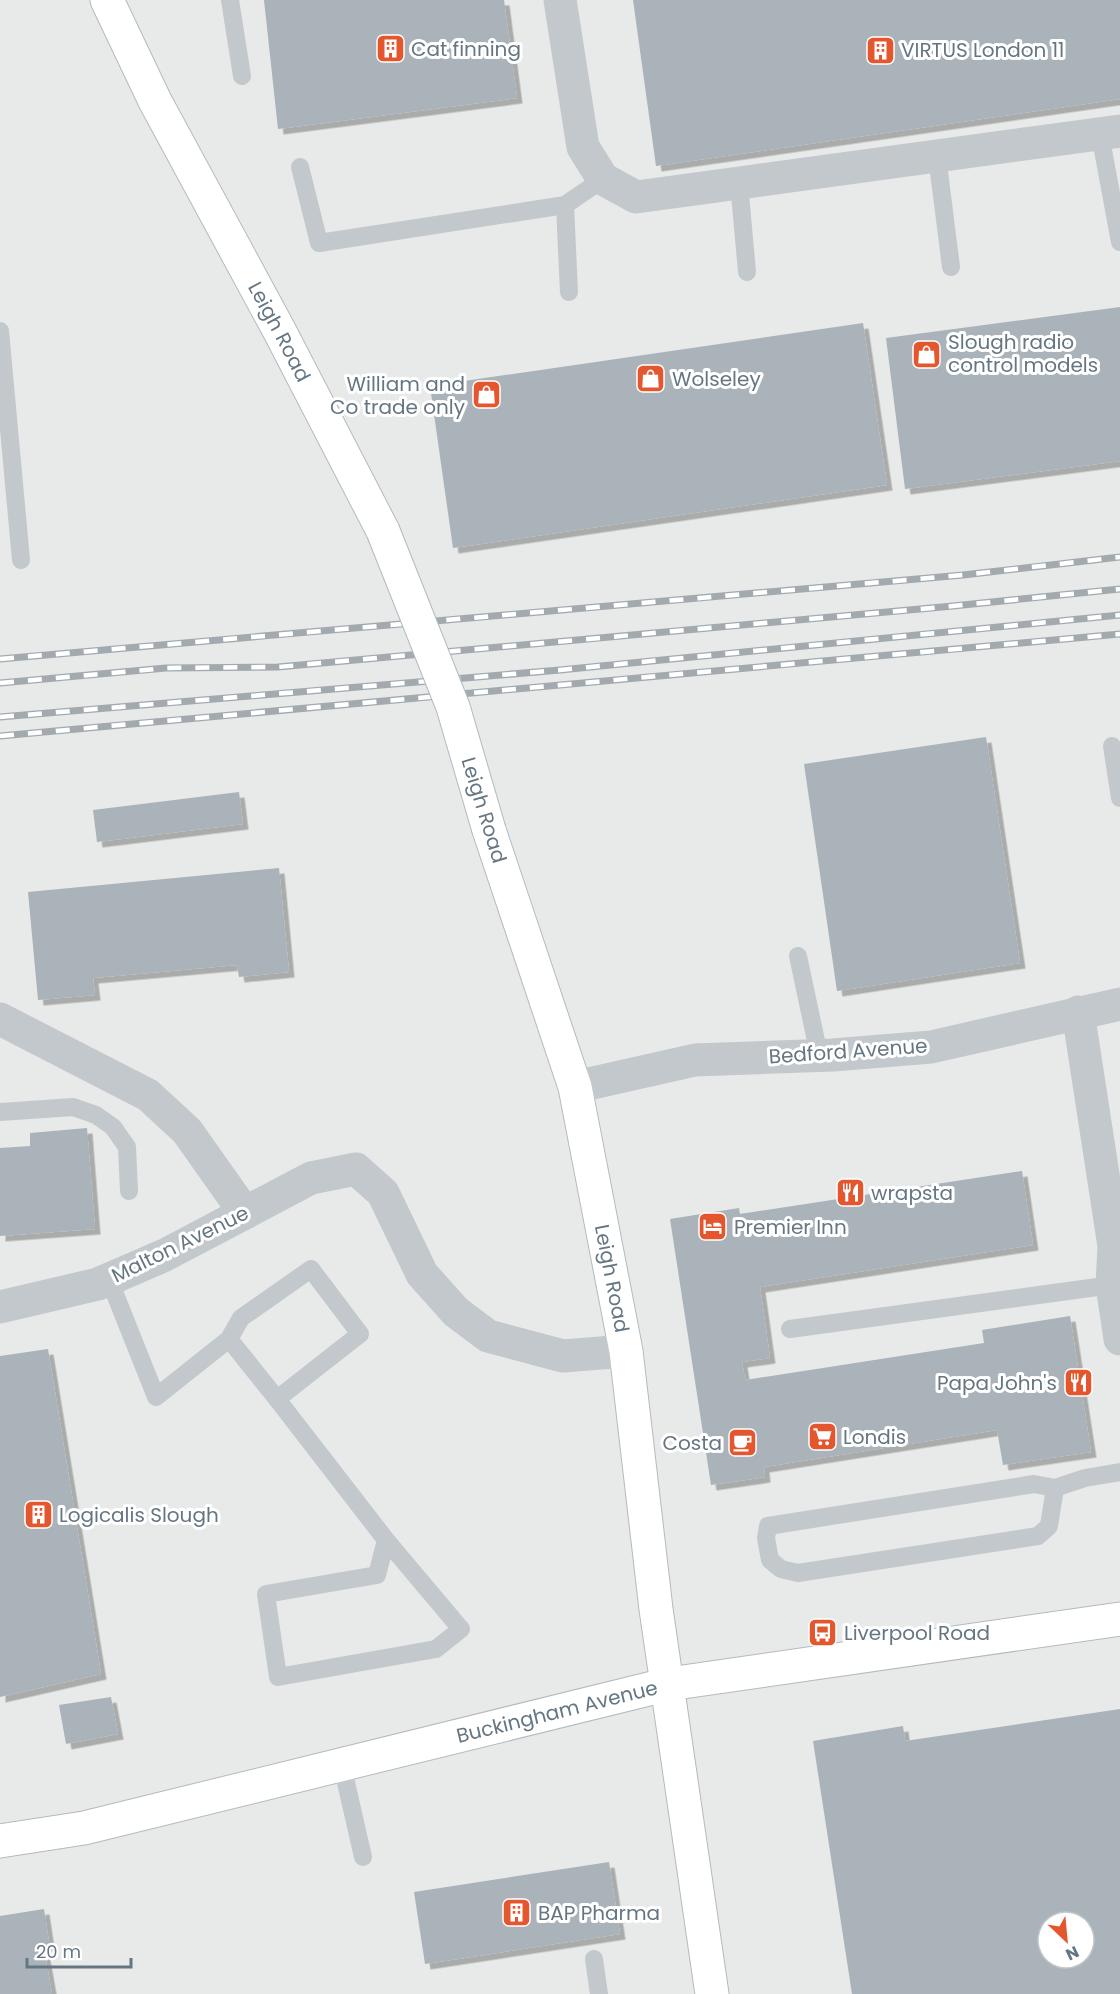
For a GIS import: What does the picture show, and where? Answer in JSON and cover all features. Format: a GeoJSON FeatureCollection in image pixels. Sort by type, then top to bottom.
{"type":"FeatureCollection","features":[{"type":"Feature","properties":{"kind":"street","name":"Leigh Road"},"geometry":{"type":"LineString","coordinates":[[106,0],[155,101],[279,330],[383,531],[453,706],[489,830],[575,1087],[626,1351],[656,1609],[669,1684]]}},
{"type":"Feature","properties":{"kind":"street"},"geometry":{"type":"LineString","coordinates":[[560,0],[583,147],[603,179],[636,197],[1110,133]]}},
{"type":"Feature","properties":{"kind":"street","name":"Bedford Avenue"},"geometry":{"type":"LineString","coordinates":[[575,1087],[695,1060],[819,1055],[931,1047],[1120,1004]]}},
{"type":"Feature","properties":{"kind":"street"},"geometry":{"type":"LineString","coordinates":[[1078,1012],[1114,1246],[1120,1340]]}},
{"type":"Feature","properties":{"kind":"street"},"geometry":{"type":"LineString","coordinates":[[0,1019],[148,1095],[187,1131],[245,1213]]}},
{"type":"Feature","properties":{"kind":"street","name":"Malton Avenue"},"geometry":{"type":"LineString","coordinates":[[0,1307],[109,1279],[165,1255],[310,1178],[356,1170],[383,1193],[422,1274],[456,1312],[488,1336],[563,1356],[626,1351]]}},
{"type":"Feature","properties":{"kind":"street","name":"Buckingham Avenue"},"geometry":{"type":"LineString","coordinates":[[0,1841],[84,1828],[669,1684],[1120,1619]]}},
{"type":"Feature","properties":{"kind":"street"},"geometry":{"type":"LineString","coordinates":[[669,1684],[712,1994]]}},
{"type":"Feature","properties":{"kind":"lane"},"geometry":{"type":"LineString","coordinates":[[230,0],[242,76]]}},
{"type":"Feature","properties":{"kind":"lane"},"geometry":{"type":"LineString","coordinates":[[1110,133],[1120,242]]}},
{"type":"Feature","properties":{"kind":"lane"},"geometry":{"type":"LineString","coordinates":[[937,156],[951,267]]}},
{"type":"Feature","properties":{"kind":"lane"},"geometry":{"type":"LineString","coordinates":[[300,167],[319,243],[565,205],[603,179]]}},
{"type":"Feature","properties":{"kind":"lane"},"geometry":{"type":"LineString","coordinates":[[738,183],[747,272]]}},
{"type":"Feature","properties":{"kind":"lane"},"geometry":{"type":"LineString","coordinates":[[565,205],[569,292]]}},
{"type":"Feature","properties":{"kind":"lane"},"geometry":{"type":"LineString","coordinates":[[0,332],[21,560]]}},
{"type":"Feature","properties":{"kind":"lane"},"geometry":{"type":"LineString","coordinates":[[1112,746],[1120,798]]}},
{"type":"Feature","properties":{"kind":"lane"},"geometry":{"type":"LineString","coordinates":[[798,956],[819,1055]]}},
{"type":"Feature","properties":{"kind":"lane"},"geometry":{"type":"LineString","coordinates":[[0,1112],[73,1107],[96,1115],[112,1127],[127,1147],[129,1191]]}},
{"type":"Feature","properties":{"kind":"lane"},"geometry":{"type":"LineString","coordinates":[[109,1279],[156,1397],[229,1339],[241,1318],[310,1269],[360,1334],[277,1399]]}},
{"type":"Feature","properties":{"kind":"lane"},"geometry":{"type":"LineString","coordinates":[[790,1329],[1115,1269]]}},
{"type":"Feature","properties":{"kind":"lane"},"geometry":{"type":"LineString","coordinates":[[229,1339],[277,1399],[386,1540],[400,1559],[461,1629],[436,1649],[278,1677],[266,1594],[377,1575],[386,1540]]}},
{"type":"Feature","properties":{"kind":"lane"},"geometry":{"type":"LineString","coordinates":[[1055,1488],[1049,1526],[1038,1536],[798,1573],[781,1569],[770,1560],[766,1538],[768,1526],[1034,1484],[1055,1488],[1085,1478],[1120,1472]]}},
{"type":"Feature","properties":{"kind":"lane"},"geometry":{"type":"LineString","coordinates":[[342,1765],[363,1857]]}},
{"type":"Feature","properties":{"kind":"lane"},"geometry":{"type":"LineString","coordinates":[[594,1959],[599,1994]]}},
{"type":"Feature","properties":{"kind":"shaded area"},"geometry":{"type":"Polygon","coordinates":[[[0,0],[1120,0],[1120,1994],[0,1994],[0,0]]]}},
{"type":"Feature","properties":{"kind":"building","name":"Cat finning"},"geometry":{"type":"Polygon","coordinates":[[[264,0],[504,0],[517,98],[278,129],[264,0]]]}},
{"type":"Feature","properties":{"kind":"building","name":"VIRTUS London 11"},"geometry":{"type":"Polygon","coordinates":[[[633,0],[1120,0],[1120,99],[656,166],[633,0]]]}},
{"type":"Feature","properties":{"kind":"building"},"geometry":{"type":"Polygon","coordinates":[[[1120,307],[1120,461],[905,489],[886,338],[1120,307]]]}},
{"type":"Feature","properties":{"kind":"building"},"geometry":{"type":"Polygon","coordinates":[[[863,323],[887,485],[453,548],[430,386],[863,323]]]}},
{"type":"Feature","properties":{"kind":"building"},"geometry":{"type":"Polygon","coordinates":[[[986,737],[1020,963],[837,991],[804,764],[986,737]]]}},
{"type":"Feature","properties":{"kind":"building"},"geometry":{"type":"Polygon","coordinates":[[[239,792],[243,824],[97,842],[93,810],[239,792]]]}},
{"type":"Feature","properties":{"kind":"building"},"geometry":{"type":"Polygon","coordinates":[[[279,868],[289,972],[239,977],[237,965],[93,978],[95,995],[38,1000],[28,892],[279,868]]]}},
{"type":"Feature","properties":{"kind":"building"},"geometry":{"type":"Polygon","coordinates":[[[87,1128],[95,1229],[0,1236],[0,1148],[30,1146],[30,1133],[87,1128]]]}},
{"type":"Feature","properties":{"kind":"building"},"geometry":{"type":"Polygon","coordinates":[[[1022,1171],[1033,1245],[760,1287],[770,1358],[742,1362],[745,1380],[984,1343],[982,1330],[1070,1316],[1091,1452],[1003,1465],[997,1430],[764,1467],[765,1477],[711,1485],[670,1219],[739,1208],[740,1214],[1022,1171]]]}},
{"type":"Feature","properties":{"kind":"building","name":"Logicalis Slough"},"geometry":{"type":"Polygon","coordinates":[[[48,1349],[101,1674],[0,1697],[0,1356],[48,1349]]]}},
{"type":"Feature","properties":{"kind":"building"},"geometry":{"type":"Polygon","coordinates":[[[111,1697],[118,1734],[66,1744],[59,1705],[111,1697]]]}},
{"type":"Feature","properties":{"kind":"building"},"geometry":{"type":"Polygon","coordinates":[[[1120,1709],[1120,1994],[852,1994],[813,1741],[903,1726],[905,1741],[1120,1709]]]}},
{"type":"Feature","properties":{"kind":"building","name":"BAP Pharma"},"geometry":{"type":"Polygon","coordinates":[[[609,1862],[620,1934],[425,1964],[414,1892],[609,1862]]]}},
{"type":"Feature","properties":{"kind":"building"},"geometry":{"type":"Polygon","coordinates":[[[44,1909],[49,1942],[44,1949],[52,1994],[0,1994],[0,1916],[44,1909]]]}},
{"type":"Feature","properties":{"kind":"railway"},"geometry":{"type":"LineString","coordinates":[[0,659],[963,575],[1120,557]]}},
{"type":"Feature","properties":{"kind":"railway"},"geometry":{"type":"LineString","coordinates":[[0,683],[166,668],[278,667],[1120,589]]}},
{"type":"Feature","properties":{"kind":"railway"},"geometry":{"type":"LineString","coordinates":[[0,717],[560,670],[1120,615]]}},
{"type":"Feature","properties":{"kind":"railway"},"geometry":{"type":"LineString","coordinates":[[0,736],[1120,634]]}},
{"type":"Feature","properties":{"kind":"place","name":"Cat finning"},"geometry":{"type":"Point","coordinates":[390,49]}},
{"type":"Feature","properties":{"kind":"place","name":"VIRTUS London 11"},"geometry":{"type":"Point","coordinates":[880,50]}},
{"type":"Feature","properties":{"kind":"place","name":"Slough radio control models"},"geometry":{"type":"Point","coordinates":[927,354]}},
{"type":"Feature","properties":{"kind":"place","name":"Wolseley"},"geometry":{"type":"Point","coordinates":[651,379]}},
{"type":"Feature","properties":{"kind":"place","name":"William and Co trade only"},"geometry":{"type":"Point","coordinates":[486,395]}},
{"type":"Feature","properties":{"kind":"place","name":"wrapsta"},"geometry":{"type":"Point","coordinates":[850,1193]}},
{"type":"Feature","properties":{"kind":"place","name":"Premier Inn"},"geometry":{"type":"Point","coordinates":[713,1227]}},
{"type":"Feature","properties":{"kind":"place","name":"Papa John's"},"geometry":{"type":"Point","coordinates":[1078,1383]}},
{"type":"Feature","properties":{"kind":"place","name":"Londis"},"geometry":{"type":"Point","coordinates":[822,1437]}},
{"type":"Feature","properties":{"kind":"place","name":"Costa"},"geometry":{"type":"Point","coordinates":[743,1443]}},
{"type":"Feature","properties":{"kind":"place","name":"Logicalis Slough"},"geometry":{"type":"Point","coordinates":[38,1515]}},
{"type":"Feature","properties":{"kind":"place","name":"Liverpool Road"},"geometry":{"type":"Point","coordinates":[823,1633]}},
{"type":"Feature","properties":{"kind":"place","name":"BAP Pharma"},"geometry":{"type":"Point","coordinates":[517,1913]}}]}
